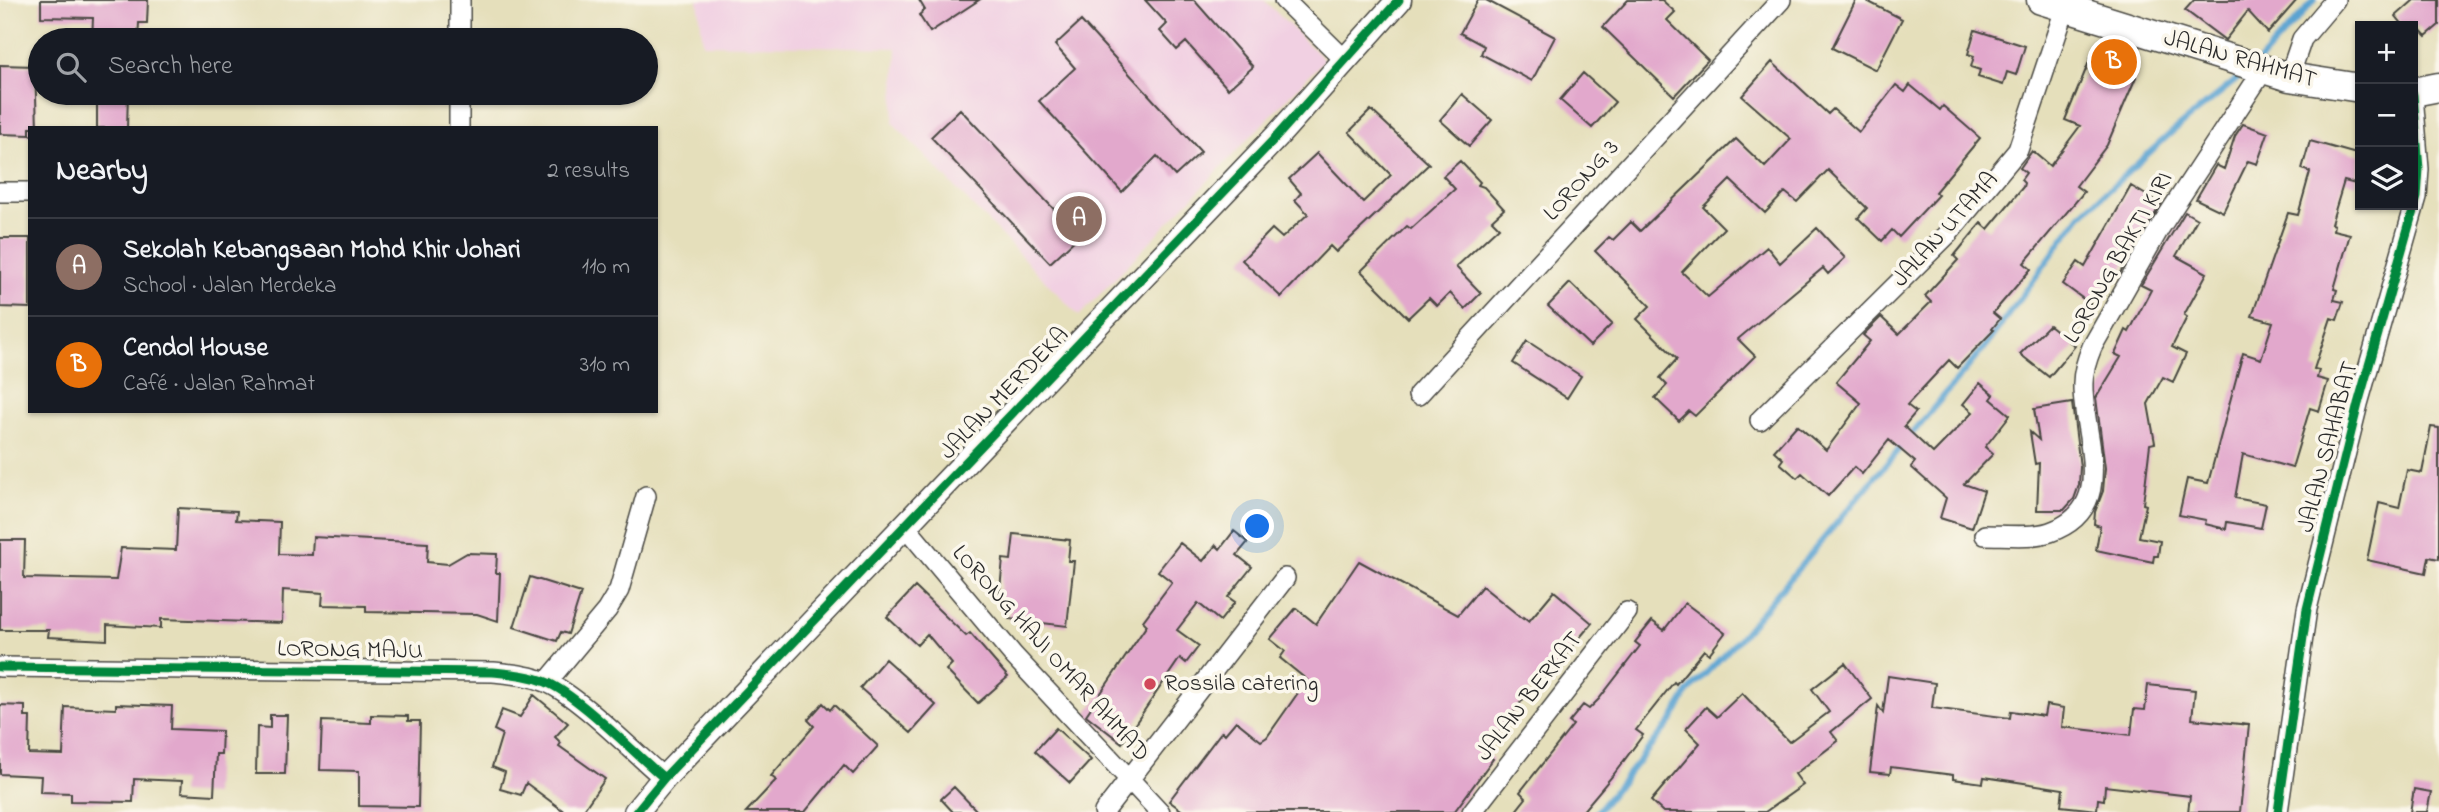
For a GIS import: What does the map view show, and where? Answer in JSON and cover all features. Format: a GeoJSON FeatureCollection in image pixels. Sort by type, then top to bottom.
{"type":"FeatureCollection","features":[{"type":"Feature","properties":{"kind":"main road","name":"JALAN RAHMAT"},"geometry":{"type":"LineString","coordinates":[[2058,3],[2277,74],[2355,87]]}},
{"type":"Feature","properties":{"kind":"main road"},"geometry":{"type":"LineString","coordinates":[[2418,92],[2439,88]]}},
{"type":"Feature","properties":{"kind":"street"},"geometry":{"type":"LineString","coordinates":[[460,0],[460,28]]}},
{"type":"Feature","properties":{"kind":"street"},"geometry":{"type":"LineString","coordinates":[[1284,0],[1346,61]]}},
{"type":"Feature","properties":{"kind":"street","name":"JALAN MERDEKA"},"geometry":{"type":"LineString","coordinates":[[635,812],[664,778],[1346,61],[1399,0]]}},
{"type":"Feature","properties":{"kind":"street","name":"LORONG 3"},"geometry":{"type":"LineString","coordinates":[[1418,395],[1781,0]]}},
{"type":"Feature","properties":{"kind":"street","name":"LORONG BAKTI KIRI"},"geometry":{"type":"LineString","coordinates":[[1985,535],[2049,532],[2073,519],[2092,490],[2093,458],[2082,386],[2084,366],[2092,347],[2159,229],[2335,0]]}},
{"type":"Feature","properties":{"kind":"street","name":"JALAN UTAMA"},"geometry":{"type":"LineString","coordinates":[[1760,421],[1948,234],[2018,150],[2058,3]]}},
{"type":"Feature","properties":{"kind":"street"},"geometry":{"type":"LineString","coordinates":[[459,105],[459,126]]}},
{"type":"Feature","properties":{"kind":"street","name":"JALAN SAHABAT"},"geometry":{"type":"LineString","coordinates":[[2278,812],[2307,609],[2358,404],[2417,197],[2417,147]]}},
{"type":"Feature","properties":{"kind":"street"},"geometry":{"type":"LineString","coordinates":[[0,192],[28,192]]}},
{"type":"Feature","properties":{"kind":"street"},"geometry":{"type":"LineString","coordinates":[[547,682],[607,610],[619,590],[646,496]]}},
{"type":"Feature","properties":{"kind":"street","name":"LORONG HAJI OMAR AHMAD"},"geometry":{"type":"LineString","coordinates":[[905,526],[1014,656],[1160,812]]}},
{"type":"Feature","properties":{"kind":"street"},"geometry":{"type":"LineString","coordinates":[[1104,812],[1285,578]]}},
{"type":"Feature","properties":{"kind":"street","name":"JALAN BERKAT"},"geometry":{"type":"LineString","coordinates":[[1472,812],[1627,612]]}},
{"type":"Feature","properties":{"kind":"street","name":"LORONG MAJU"},"geometry":{"type":"LineString","coordinates":[[0,667],[493,672],[547,682],[566,694],[664,778]]}},
{"type":"Feature","properties":{"kind":"shaded area"},"geometry":{"type":"Polygon","coordinates":[[[698,0],[1264,0],[1324,60],[1079,316],[893,123],[897,48],[703,44],[698,0]]]}},
{"type":"Feature","properties":{"kind":"building"},"geometry":{"type":"Polygon","coordinates":[[[41,0],[148,0],[147,23],[139,23],[139,28],[93,28],[93,18],[41,17],[41,0]]]}},
{"type":"Feature","properties":{"kind":"building"},"geometry":{"type":"Polygon","coordinates":[[[919,0],[979,0],[930,32],[919,15],[925,10],[919,0]]]}},
{"type":"Feature","properties":{"kind":"building"},"geometry":{"type":"Polygon","coordinates":[[[1145,0],[1194,0],[1253,67],[1228,89],[1186,42],[1177,50],[1160,31],[1167,24],[1145,0]]]}},
{"type":"Feature","properties":{"kind":"building"},"geometry":{"type":"Polygon","coordinates":[[[1478,0],[1486,0],[1555,37],[1532,81],[1481,54],[1484,46],[1460,33],[1478,0]]]}},
{"type":"Feature","properties":{"kind":"building"},"geometry":{"type":"Polygon","coordinates":[[[1628,0],[1662,0],[1675,12],[1667,20],[1708,60],[1674,96],[1603,27],[1628,0]]]}},
{"type":"Feature","properties":{"kind":"building"},"geometry":{"type":"Polygon","coordinates":[[[1856,0],[1865,0],[1902,19],[1876,70],[1832,48],[1856,0]]]}},
{"type":"Feature","properties":{"kind":"building"},"geometry":{"type":"Polygon","coordinates":[[[2194,0],[2297,0],[2268,33],[2248,11],[2225,40],[2185,10],[2194,0]]]}},
{"type":"Feature","properties":{"kind":"building"},"geometry":{"type":"Polygon","coordinates":[[[2414,0],[2439,0],[2439,25],[2426,36],[2418,27],[2418,21],[2400,21],[2396,16],[2414,0]]]}},
{"type":"Feature","properties":{"kind":"building"},"geometry":{"type":"Polygon","coordinates":[[[1081,21],[1201,152],[1175,176],[1157,156],[1122,192],[1039,101],[1075,68],[1055,45],[1081,21]]]}},
{"type":"Feature","properties":{"kind":"building"},"geometry":{"type":"Polygon","coordinates":[[[1975,30],[2025,46],[2016,75],[2007,72],[2003,85],[1978,77],[1980,70],[1971,67],[1974,56],[1968,54],[1975,30]]]}},
{"type":"Feature","properties":{"kind":"building"},"geometry":{"type":"Polygon","coordinates":[[[2091,57],[2136,77],[2107,145],[2076,186],[2084,192],[2024,263],[2031,269],[1993,313],[2000,319],[1992,329],[1994,330],[1957,368],[1949,360],[1907,405],[1916,412],[1904,426],[1933,453],[1973,412],[1963,404],[1980,383],[1994,395],[1991,399],[2010,415],[1985,447],[1993,454],[1964,484],[1984,491],[1972,528],[1940,518],[1946,498],[1911,467],[1915,462],[1889,440],[1862,474],[1854,467],[1828,496],[1802,473],[1797,478],[1780,463],[1783,459],[1774,451],[1797,425],[1826,450],[1861,403],[1836,382],[1870,341],[1863,335],[1881,317],[1899,334],[1931,302],[1925,296],[1958,260],[1954,256],[1981,223],[1988,229],[2023,187],[2021,180],[2026,173],[2020,168],[2032,151],[2050,166],[2080,126],[2065,120],[2091,57]]]}},
{"type":"Feature","properties":{"kind":"building"},"geometry":{"type":"Polygon","coordinates":[[[1772,62],[1828,114],[1833,109],[1859,132],[1896,85],[1905,92],[1910,85],[1940,110],[1943,106],[1980,138],[1935,192],[1938,195],[1899,237],[1892,230],[1882,241],[1858,218],[1867,208],[1828,170],[1797,202],[1785,192],[1765,213],[1730,180],[1703,207],[1724,228],[1682,272],[1708,297],[1767,247],[1780,263],[1817,228],[1845,258],[1828,274],[1823,268],[1738,339],[1755,356],[1695,416],[1689,411],[1679,421],[1655,398],[1667,385],[1660,378],[1677,359],[1637,319],[1650,306],[1595,251],[1609,237],[1613,240],[1631,222],[1640,231],[1736,139],[1765,167],[1791,139],[1742,96],[1772,62]]]}},
{"type":"Feature","properties":{"kind":"building"},"geometry":{"type":"Polygon","coordinates":[[[0,65],[28,66],[28,105],[36,105],[37,126],[28,126],[28,135],[0,134],[0,65]]]}},
{"type":"Feature","properties":{"kind":"building"},"geometry":{"type":"Polygon","coordinates":[[[1583,73],[1615,102],[1592,128],[1560,100],[1583,73]]]}},
{"type":"Feature","properties":{"kind":"building"},"geometry":{"type":"Polygon","coordinates":[[[1462,94],[1492,120],[1469,146],[1440,120],[1462,94]]]}},
{"type":"Feature","properties":{"kind":"building"},"geometry":{"type":"Polygon","coordinates":[[[97,105],[128,105],[127,126],[97,126],[97,105]]]}},
{"type":"Feature","properties":{"kind":"building"},"geometry":{"type":"Polygon","coordinates":[[[960,109],[1079,236],[1050,263],[931,137],[960,109]]]}},
{"type":"Feature","properties":{"kind":"building"},"geometry":{"type":"Polygon","coordinates":[[[1371,110],[1429,164],[1336,252],[1330,246],[1281,297],[1242,260],[1272,229],[1282,238],[1308,214],[1295,200],[1301,193],[1289,179],[1317,153],[1363,202],[1391,175],[1349,132],[1371,110]]]}},
{"type":"Feature","properties":{"kind":"building"},"geometry":{"type":"Polygon","coordinates":[[[2243,124],[2268,133],[2257,164],[2248,161],[2223,212],[2196,199],[2216,165],[2224,169],[2235,136],[2243,124]]]}},
{"type":"Feature","properties":{"kind":"building"},"geometry":{"type":"Polygon","coordinates":[[[2310,141],[2355,154],[2355,184],[2344,181],[2331,224],[2334,225],[2333,230],[2350,234],[2334,289],[2337,290],[2334,300],[2343,302],[2337,320],[2331,318],[2314,369],[2319,370],[2317,378],[2328,381],[2319,411],[2310,408],[2292,468],[2243,454],[2235,498],[2266,504],[2261,528],[2227,522],[2226,529],[2205,524],[2206,520],[2179,515],[2187,479],[2208,483],[2243,353],[2261,359],[2273,322],[2252,316],[2288,213],[2298,215],[2310,172],[2302,169],[2310,141]]]}},
{"type":"Feature","properties":{"kind":"building"},"geometry":{"type":"Polygon","coordinates":[[[1460,161],[1480,182],[1478,185],[1484,187],[1504,209],[1492,220],[1499,227],[1456,267],[1481,293],[1465,309],[1450,293],[1437,306],[1429,298],[1408,318],[1361,271],[1407,226],[1411,229],[1455,189],[1443,176],[1460,161]]]}},
{"type":"Feature","properties":{"kind":"building"},"geometry":{"type":"Polygon","coordinates":[[[2131,186],[2161,204],[2120,273],[2115,274],[2093,306],[2063,284],[2078,262],[2085,267],[2131,186]]]}},
{"type":"Feature","properties":{"kind":"building"},"geometry":{"type":"Polygon","coordinates":[[[2185,212],[2197,219],[2176,256],[2207,273],[2184,315],[2187,317],[2172,347],[2186,354],[2173,382],[2163,377],[2148,404],[2155,443],[2150,444],[2143,504],[2146,505],[2139,537],[2160,541],[2158,556],[2154,556],[2153,562],[2096,550],[2100,526],[2094,524],[2095,512],[2103,491],[2105,468],[2096,398],[2121,357],[2115,354],[2126,330],[2129,332],[2151,290],[2141,285],[2185,212]]]}},
{"type":"Feature","properties":{"kind":"building"},"geometry":{"type":"Polygon","coordinates":[[[0,238],[28,238],[28,308],[0,307],[0,238]]]}},
{"type":"Feature","properties":{"kind":"building"},"geometry":{"type":"Polygon","coordinates":[[[1570,283],[1612,324],[1590,346],[1548,306],[1570,283]]]}},
{"type":"Feature","properties":{"kind":"building"},"geometry":{"type":"Polygon","coordinates":[[[2049,325],[2075,346],[2049,377],[2020,354],[2049,325]]]}},
{"type":"Feature","properties":{"kind":"building"},"geometry":{"type":"Polygon","coordinates":[[[1527,341],[1581,376],[1567,398],[1513,363],[1527,341]]]}},
{"type":"Feature","properties":{"kind":"building"},"geometry":{"type":"Polygon","coordinates":[[[2072,403],[2080,467],[2079,485],[2074,499],[2064,510],[2037,510],[2039,463],[2035,464],[2030,432],[2039,440],[2034,409],[2072,403]]]}},
{"type":"Feature","properties":{"kind":"building"},"geometry":{"type":"Polygon","coordinates":[[[2431,427],[2439,428],[2439,559],[2429,557],[2426,573],[2367,560],[2379,503],[2399,508],[2407,470],[2422,473],[2431,427]]]}},
{"type":"Feature","properties":{"kind":"building"},"geometry":{"type":"Polygon","coordinates":[[[178,508],[237,511],[236,520],[280,522],[279,554],[312,555],[313,537],[428,543],[427,562],[448,564],[467,553],[497,554],[496,573],[500,573],[498,621],[477,614],[366,612],[366,606],[322,605],[323,593],[283,590],[282,623],[161,619],[161,628],[107,625],[107,640],[48,637],[49,630],[0,630],[0,540],[25,540],[24,578],[116,580],[121,548],[176,550],[178,508]]]}},
{"type":"Feature","properties":{"kind":"building"},"geometry":{"type":"Polygon","coordinates":[[[1234,531],[1248,542],[1237,555],[1252,567],[1228,597],[1235,602],[1220,621],[1198,603],[1177,630],[1199,646],[1186,663],[1180,658],[1122,743],[1086,715],[1147,625],[1143,621],[1172,582],[1158,571],[1180,543],[1203,561],[1216,545],[1220,549],[1234,531]]]}},
{"type":"Feature","properties":{"kind":"building"},"geometry":{"type":"Polygon","coordinates":[[[1014,534],[1070,540],[1068,561],[1074,561],[1067,626],[1009,619],[1011,602],[999,600],[1003,559],[1011,560],[1014,534]]]}},
{"type":"Feature","properties":{"kind":"building"},"geometry":{"type":"Polygon","coordinates":[[[1359,561],[1458,615],[1482,586],[1529,621],[1554,591],[1592,623],[1541,684],[1537,681],[1483,752],[1493,759],[1454,812],[1184,812],[1169,801],[1222,731],[1225,734],[1236,721],[1261,741],[1267,737],[1307,680],[1280,658],[1285,651],[1270,639],[1296,608],[1316,624],[1359,561]]]}},
{"type":"Feature","properties":{"kind":"building"},"geometry":{"type":"Polygon","coordinates":[[[530,577],[581,593],[568,634],[561,632],[557,641],[514,627],[530,577]]]}},
{"type":"Feature","properties":{"kind":"building"},"geometry":{"type":"Polygon","coordinates":[[[915,587],[966,636],[970,633],[1008,677],[978,703],[946,670],[952,664],[927,634],[917,645],[887,617],[915,587]]]}},
{"type":"Feature","properties":{"kind":"building"},"geometry":{"type":"Polygon","coordinates":[[[1685,603],[1725,633],[1709,654],[1704,650],[1676,684],[1674,682],[1636,730],[1643,735],[1614,774],[1582,812],[1515,812],[1526,798],[1520,792],[1573,725],[1569,722],[1583,705],[1589,709],[1599,699],[1640,646],[1635,642],[1652,621],[1664,630],[1685,603]]]}},
{"type":"Feature","properties":{"kind":"building"},"geometry":{"type":"Polygon","coordinates":[[[885,659],[936,705],[911,733],[860,688],[885,659]]]}},
{"type":"Feature","properties":{"kind":"building"},"geometry":{"type":"Polygon","coordinates":[[[1845,663],[1872,699],[1831,732],[1838,741],[1795,774],[1803,785],[1765,812],[1663,812],[1651,801],[1700,743],[1686,729],[1706,707],[1717,717],[1742,693],[1789,742],[1829,712],[1812,689],[1845,663]]]}},
{"type":"Feature","properties":{"kind":"building"},"geometry":{"type":"Polygon","coordinates":[[[1888,676],[1935,683],[1932,708],[2010,718],[2011,711],[2044,716],[2046,705],[2064,708],[2062,727],[2131,735],[2134,709],[2145,710],[2148,685],[2195,690],[2192,719],[2249,725],[2240,812],[2188,812],[2190,796],[2105,786],[2104,800],[2098,799],[2097,810],[2061,806],[2063,789],[1984,777],[1983,783],[1953,779],[1953,775],[1891,767],[1890,774],[1870,772],[1878,706],[1883,713],[1888,676]]]}},
{"type":"Feature","properties":{"kind":"building"},"geometry":{"type":"Polygon","coordinates":[[[534,695],[568,723],[555,737],[561,743],[559,746],[605,779],[582,812],[565,812],[526,783],[521,795],[500,789],[505,772],[492,767],[502,734],[494,730],[502,710],[520,717],[534,695]]]}},
{"type":"Feature","properties":{"kind":"building"},"geometry":{"type":"Polygon","coordinates":[[[823,703],[830,710],[834,705],[878,746],[853,774],[844,765],[805,812],[746,812],[776,780],[771,776],[814,726],[808,720],[823,703]]]}},
{"type":"Feature","properties":{"kind":"building"},"geometry":{"type":"Polygon","coordinates":[[[116,704],[172,706],[171,729],[222,731],[221,754],[216,754],[214,795],[181,793],[182,781],[134,779],[133,802],[71,801],[71,793],[40,792],[41,776],[0,774],[0,705],[25,706],[25,717],[30,717],[29,754],[63,755],[65,707],[116,709],[116,704]]]}},
{"type":"Feature","properties":{"kind":"building"},"geometry":{"type":"Polygon","coordinates":[[[270,715],[287,715],[285,774],[256,774],[257,727],[270,728],[270,715]]]}},
{"type":"Feature","properties":{"kind":"building"},"geometry":{"type":"Polygon","coordinates":[[[371,715],[408,716],[408,721],[420,721],[418,807],[359,806],[359,771],[320,770],[322,721],[371,723],[371,715]]]}},
{"type":"Feature","properties":{"kind":"building"},"geometry":{"type":"Polygon","coordinates":[[[1056,728],[1091,760],[1070,783],[1035,751],[1056,728]]]}},
{"type":"Feature","properties":{"kind":"building"},"geometry":{"type":"Polygon","coordinates":[[[954,787],[978,812],[953,812],[941,799],[954,787]]]}},
{"type":"Feature","properties":{"kind":"building"},"geometry":{"type":"Polygon","coordinates":[[[2414,789],[2431,792],[2427,812],[2410,812],[2414,789]]]}},
{"type":"Feature","properties":{"kind":"waterway"},"geometry":{"type":"LineString","coordinates":[[2260,60],[2315,0]]}},
{"type":"Feature","properties":{"kind":"waterway"},"geometry":{"type":"LineString","coordinates":[[1597,812],[1673,719],[1688,692],[1739,639],[1984,348],[2080,216],[2172,132],[2246,72]]}},
{"type":"Feature","properties":{"kind":"cycle path"},"geometry":{"type":"LineString","coordinates":[[636,812],[664,778],[1278,135],[1399,0]]}},
{"type":"Feature","properties":{"kind":"cycle path"},"geometry":{"type":"LineString","coordinates":[[2278,812],[2307,609],[2358,404],[2417,197],[2417,147]]}},
{"type":"Feature","properties":{"kind":"cycle path"},"geometry":{"type":"LineString","coordinates":[[0,667],[493,672],[520,675],[546,682],[574,699],[664,778]]}},
{"type":"Feature","properties":{"kind":"place","name":"Cendol House"},"geometry":{"type":"Point","coordinates":[2114,62]}},
{"type":"Feature","properties":{"kind":"place","name":"Sekolah Kebangsaan Mohd Khir Johari"},"geometry":{"type":"Point","coordinates":[1079,219]}},
{"type":"Feature","properties":{"kind":"place","name":"Rossila catering"},"geometry":{"type":"Point","coordinates":[1150,684]}}]}
